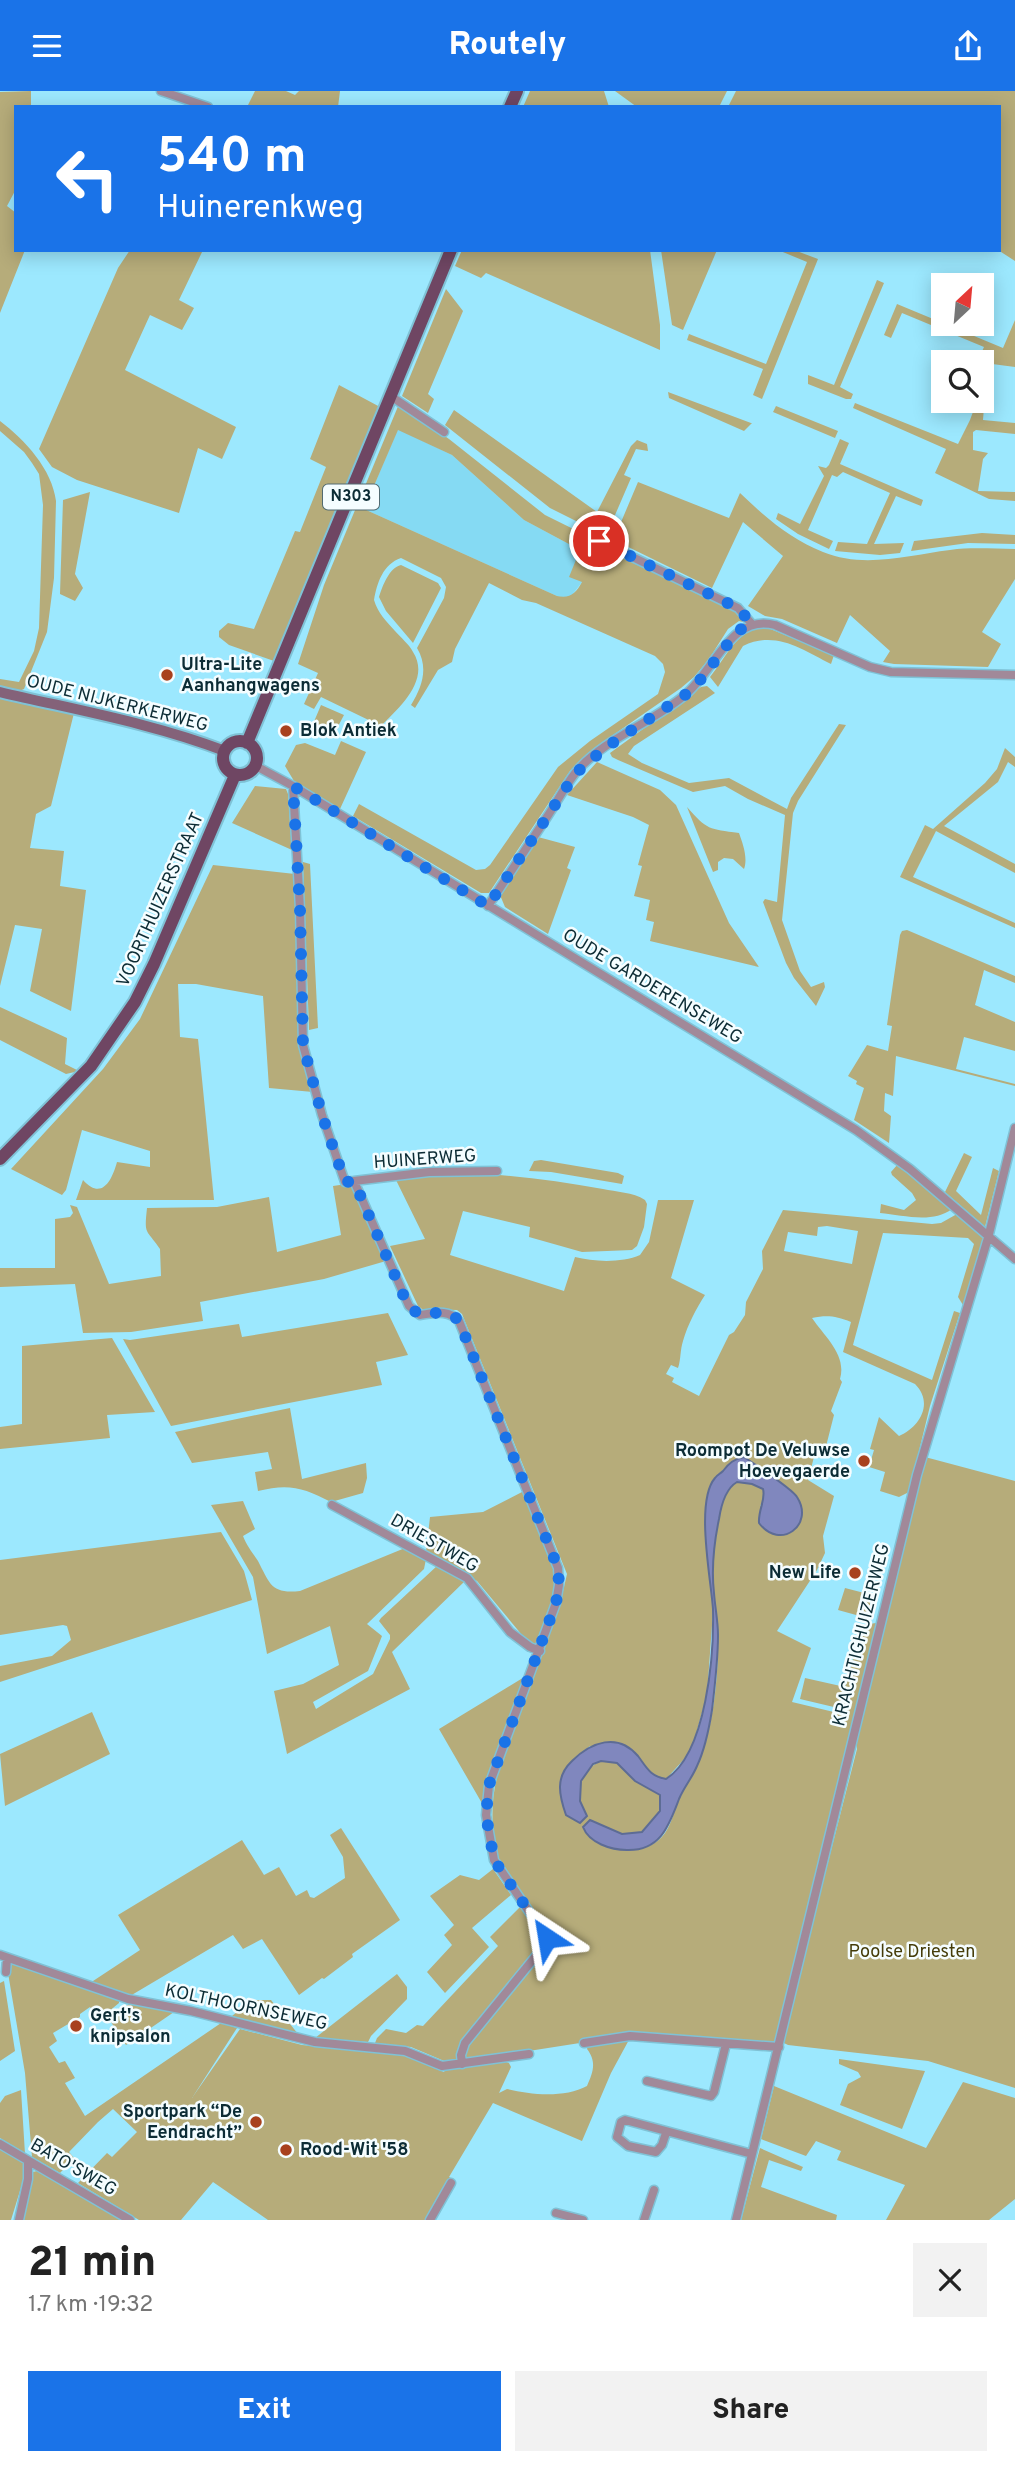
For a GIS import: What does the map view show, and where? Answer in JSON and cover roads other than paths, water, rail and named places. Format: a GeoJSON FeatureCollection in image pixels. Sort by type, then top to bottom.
{"type":"FeatureCollection","features":[{"type":"Feature","properties":{"kind":"main road","name":"N303"},"geometry":{"type":"LineString","coordinates":[[247,743],[450,252]]}},
{"type":"Feature","properties":{"kind":"main road"},"geometry":{"type":"LineString","coordinates":[[236,742],[247,743],[256,750],[256,766],[247,775],[234,775],[224,763],[225,751],[236,742]]}},
{"type":"Feature","properties":{"kind":"main road","name":"VOORTHUIZERSTRAAT"},"geometry":{"type":"LineString","coordinates":[[0,1159],[90,1066],[113,1037],[135,1002],[154,964],[234,775]]}},
{"type":"Feature","properties":{"kind":"street"},"geometry":{"type":"LineString","coordinates":[[161,91],[202,105]]}},
{"type":"Feature","properties":{"kind":"street"},"geometry":{"type":"LineString","coordinates":[[392,397],[444,432]]}},
{"type":"Feature","properties":{"kind":"street"},"geometry":{"type":"LineString","coordinates":[[593,538],[738,608],[751,623]]}},
{"type":"Feature","properties":{"kind":"street"},"geometry":{"type":"LineString","coordinates":[[488,906],[576,773],[605,748],[685,695],[701,679],[738,631],[751,623],[775,625],[870,667],[891,672],[1015,675]]}},
{"type":"Feature","properties":{"kind":"street","name":"OUDE NIJKERKERWEG"},"geometry":{"type":"LineString","coordinates":[[0,692],[127,721],[187,737],[225,751]]}},
{"type":"Feature","properties":{"kind":"street","name":"OUDE GARDERENSEWEG"},"geometry":{"type":"LineString","coordinates":[[256,766],[856,1130],[909,1170],[1015,1259]]}},
{"type":"Feature","properties":{"kind":"street"},"geometry":{"type":"LineString","coordinates":[[293,786],[300,909],[303,1045],[322,1115],[345,1182],[354,1181],[408,1306],[420,1315],[453,1314],[459,1321],[558,1568],[556,1603],[489,1785],[486,1815],[491,1851],[498,1867],[547,1938],[544,1947],[465,2043],[461,2055],[462,2064]]}},
{"type":"Feature","properties":{"kind":"street","name":"KRACHTIGHUIZERWEG"},"geometry":{"type":"LineString","coordinates":[[736,2220],[917,1475],[988,1238],[1015,1128]]}},
{"type":"Feature","properties":{"kind":"street","name":"HUINERWEG"},"geometry":{"type":"LineString","coordinates":[[354,1181],[429,1172],[497,1171]]}},
{"type":"Feature","properties":{"kind":"street","name":"DRIESTWEG"},"geometry":{"type":"LineString","coordinates":[[332,1505],[467,1579],[510,1632],[540,1651]]}},
{"type":"Feature","properties":{"kind":"street"},"geometry":{"type":"LineString","coordinates":[[4,1956],[6,1972]]}},
{"type":"Feature","properties":{"kind":"street","name":"KOLTHOORNSEWEG"},"geometry":{"type":"LineString","coordinates":[[4,1956],[128,1999],[191,2011],[316,2042],[388,2047],[442,2066],[529,2054]]}},
{"type":"Feature","properties":{"kind":"street"},"geometry":{"type":"LineString","coordinates":[[584,2043],[630,2036],[779,2047]]}},
{"type":"Feature","properties":{"kind":"street"},"geometry":{"type":"LineString","coordinates":[[647,2081],[711,2096],[726,2043]]}},
{"type":"Feature","properties":{"kind":"street"},"geometry":{"type":"LineString","coordinates":[[666,2133],[656,2152],[628,2146],[618,2137],[621,2122],[624,2120],[752,2154]]}},
{"type":"Feature","properties":{"kind":"street","name":"BATO'SWEG"},"geometry":{"type":"LineString","coordinates":[[0,2144],[130,2220]]}},
{"type":"Feature","properties":{"kind":"street"},"geometry":{"type":"LineString","coordinates":[[19,2220],[28,2179],[28,2161]]}},
{"type":"Feature","properties":{"kind":"street"},"geometry":{"type":"LineString","coordinates":[[430,2220],[451,2183]]}},
{"type":"Feature","properties":{"kind":"street"},"geometry":{"type":"LineString","coordinates":[[644,2220],[654,2190]]}},
{"type":"Feature","properties":{"kind":"street"},"geometry":{"type":"LineString","coordinates":[[556,2213],[583,2220]]}},
{"type":"Feature","properties":{"kind":"place","name":"Ultra-Lite Aanhangwagens"},"geometry":{"type":"Point","coordinates":[167,675]}},
{"type":"Feature","properties":{"kind":"place","name":"Blok Antiek"},"geometry":{"type":"Point","coordinates":[286,731]}},
{"type":"Feature","properties":{"kind":"place","name":"Roompot De Veluwse Hoevegaerde"},"geometry":{"type":"Point","coordinates":[864,1461]}},
{"type":"Feature","properties":{"kind":"place","name":"New Life"},"geometry":{"type":"Point","coordinates":[855,1573]}},
{"type":"Feature","properties":{"kind":"place","name":"Gert's knipsalon"},"geometry":{"type":"Point","coordinates":[76,2026]}},
{"type":"Feature","properties":{"kind":"place","name":"Sportpark “De Eendracht”"},"geometry":{"type":"Point","coordinates":[256,2122]}},
{"type":"Feature","properties":{"kind":"place","name":"Rood-Wit '58"},"geometry":{"type":"Point","coordinates":[286,2150]}},
{"type":"Feature","properties":{"kind":"park label","name":"Poolse Driesten"},"geometry":{"type":"Point","coordinates":[912,1952]}}]}
